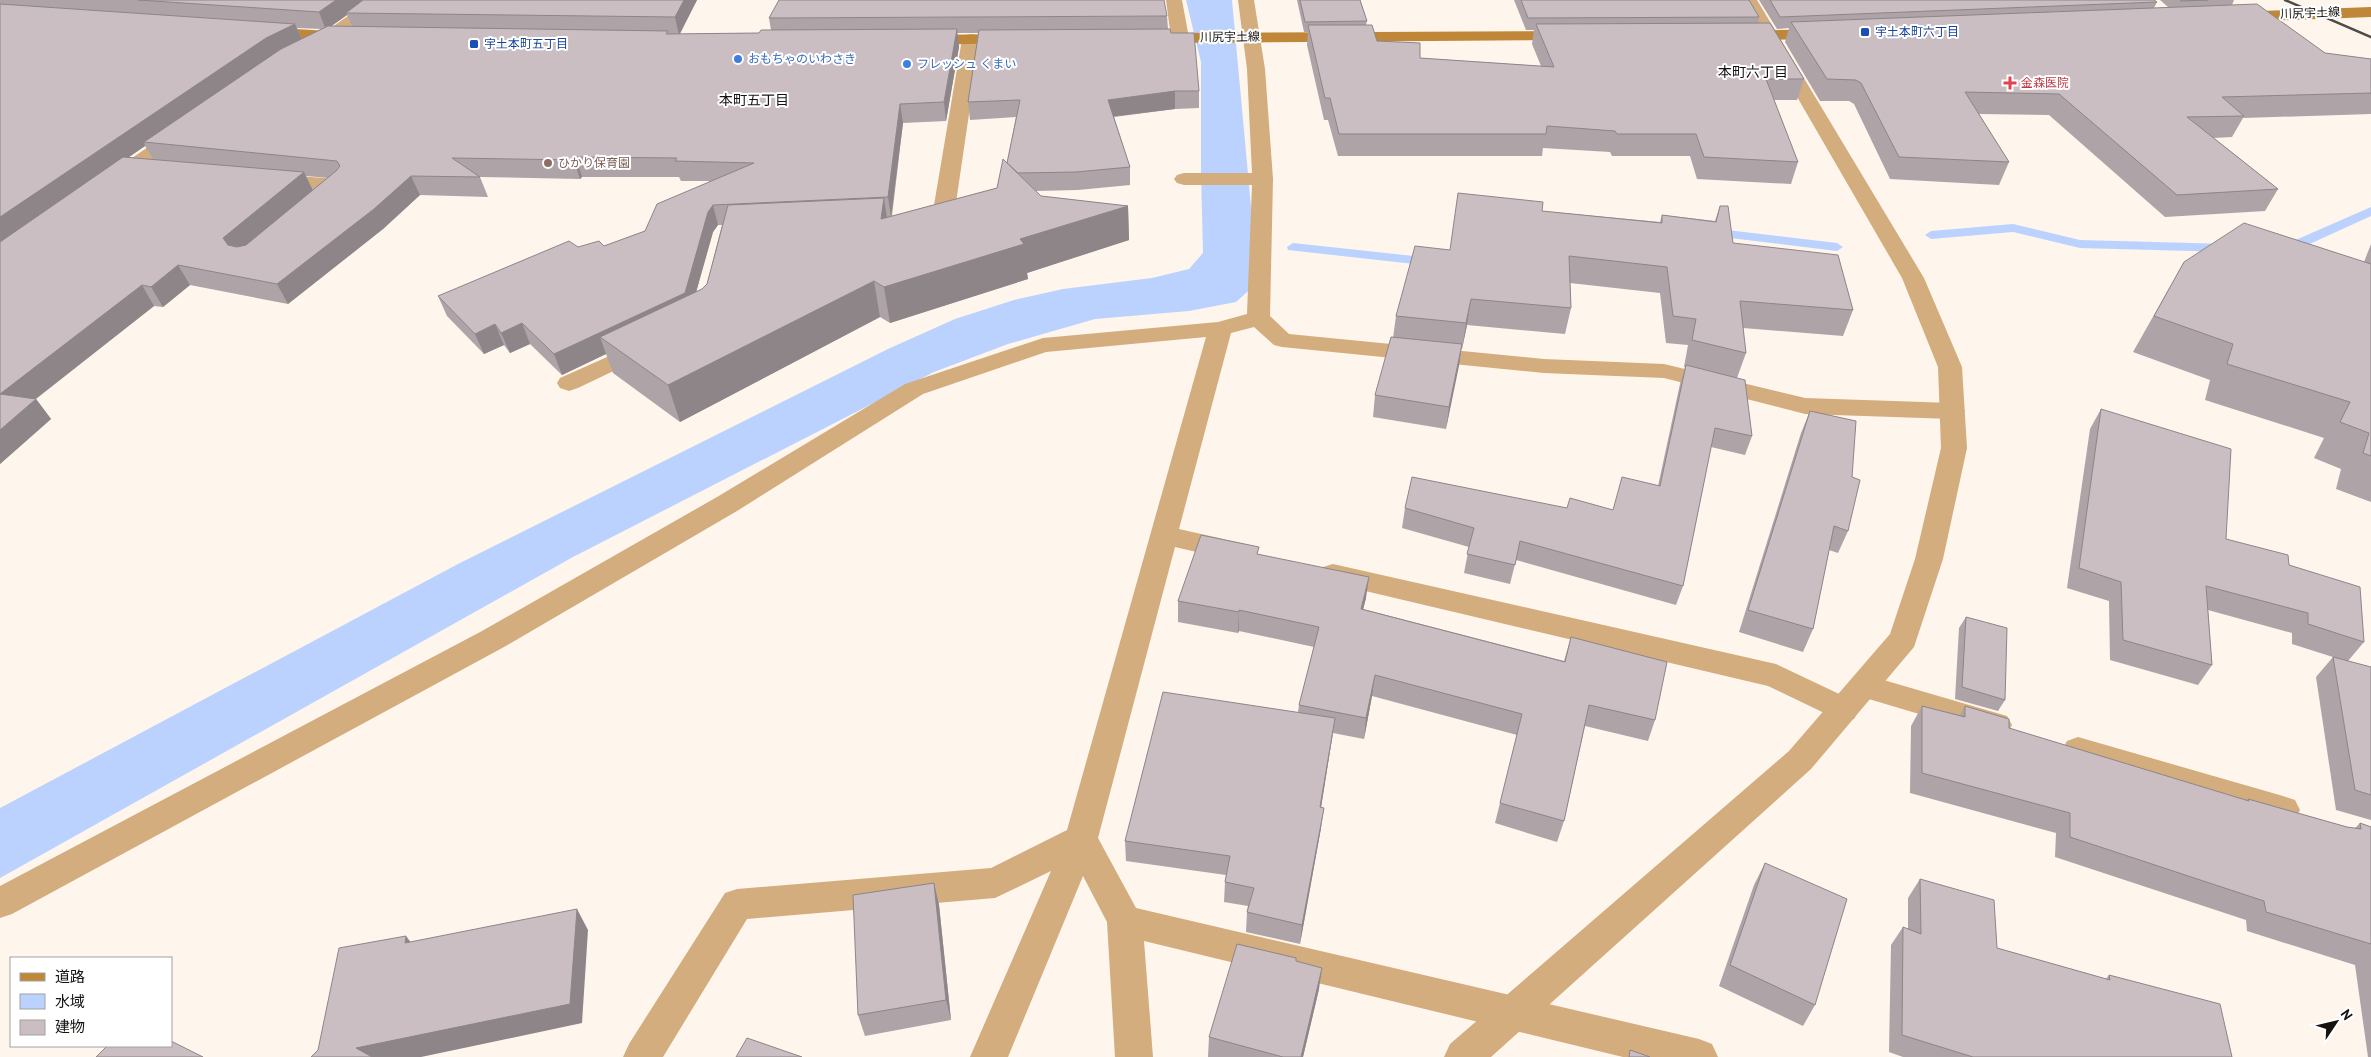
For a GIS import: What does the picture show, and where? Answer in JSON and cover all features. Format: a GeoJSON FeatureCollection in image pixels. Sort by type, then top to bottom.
{"type":"FeatureCollection","features":[{"type":"Feature","properties":{"kind":"main road","name":"川尻宇土線"},"geometry":{"type":"LineString","coordinates":[[2218,17],[2370,11]]}},
{"type":"Feature","properties":{"kind":"main road"},"geometry":{"type":"LineString","coordinates":[[244,31],[361,38]]}},
{"type":"Feature","properties":{"kind":"main road"},"geometry":{"type":"LineString","coordinates":[[1719,36],[1844,33]]}},
{"type":"Feature","properties":{"kind":"main road","name":"川尻宇土線"},"geometry":{"type":"LineString","coordinates":[[1140,38],[1590,36]]}},
{"type":"Feature","properties":{"kind":"main road"},"geometry":{"type":"LineString","coordinates":[[902,40],[1030,39]]}},
{"type":"Feature","properties":{"kind":"street"},"geometry":{"type":"LineString","coordinates":[[299,54],[331,37],[382,0]]}},
{"type":"Feature","properties":{"kind":"street"},"geometry":{"type":"LineString","coordinates":[[1174,0],[1185,38]]}},
{"type":"Feature","properties":{"kind":"street"},"geometry":{"type":"LineString","coordinates":[[1246,0],[1248,37],[1256,69],[1263,179],[1258,318],[1282,340],[1544,366],[1664,371],[1805,406],[1952,411]]}},
{"type":"Feature","properties":{"kind":"street"},"geometry":{"type":"LineString","coordinates":[[1463,1057],[1800,760],[1903,639],[1929,560],[1954,448],[1950,366],[1913,278],[1748,0]]}},
{"type":"Feature","properties":{"kind":"street"},"geometry":{"type":"LineString","coordinates":[[902,224],[942,223],[971,39]]}},
{"type":"Feature","properties":{"kind":"street"},"geometry":{"type":"LineString","coordinates":[[98,190],[194,124]]}},
{"type":"Feature","properties":{"kind":"street"},"geometry":{"type":"LineString","coordinates":[[130,168],[160,170]]}},
{"type":"Feature","properties":{"kind":"street"},"geometry":{"type":"LineString","coordinates":[[248,178],[337,185],[307,209]]}},
{"type":"Feature","properties":{"kind":"street"},"geometry":{"type":"LineString","coordinates":[[1184,179],[1263,179]]}},
{"type":"Feature","properties":{"kind":"street"},"geometry":{"type":"LineString","coordinates":[[0,903],[493,639],[727,504],[914,389],[1043,345],[1220,329],[1258,318]]}},
{"type":"Feature","properties":{"kind":"street"},"geometry":{"type":"LineString","coordinates":[[990,1057],[1081,838],[1220,329]]}},
{"type":"Feature","properties":{"kind":"street"},"geometry":{"type":"LineString","coordinates":[[569,383],[658,341]]}},
{"type":"Feature","properties":{"kind":"street"},"geometry":{"type":"LineString","coordinates":[[1164,535],[1261,557]]}},
{"type":"Feature","properties":{"kind":"street"},"geometry":{"type":"LineString","coordinates":[[1310,568],[1776,676],[1853,698],[2040,739],[2314,819]]}},
{"type":"Feature","properties":{"kind":"street"},"geometry":{"type":"LineString","coordinates":[[1081,838],[1124,921],[1134,1057]]}},
{"type":"Feature","properties":{"kind":"street"},"geometry":{"type":"LineString","coordinates":[[642,1057],[737,904],[995,883],[1081,838]]}},
{"type":"Feature","properties":{"kind":"street"},"geometry":{"type":"LineString","coordinates":[[1124,921],[1699,1057]]}},
{"type":"Feature","properties":{"kind":"water"},"geometry":{"type":"Polygon","coordinates":[[[1186,0],[1232,0],[1256,261],[1255,285],[1236,302],[1189,311],[1095,319],[1008,344],[934,372],[573,557],[0,878],[0,808],[458,564],[888,349],[955,319],[1014,300],[1063,289],[1152,278],[1189,269],[1203,253],[1201,62],[1186,0]]]}},
{"type":"Feature","properties":{"kind":"building"},"geometry":{"type":"Polygon","coordinates":[[[138,0],[336,0],[319,12],[138,0]]]}},
{"type":"Feature","properties":{"kind":"building"},"geometry":{"type":"Polygon","coordinates":[[[363,0],[684,0],[675,17],[346,13],[363,0]]]}},
{"type":"Feature","properties":{"kind":"building"},"geometry":{"type":"Polygon","coordinates":[[[779,0],[1164,0],[1167,16],[769,18],[779,0]]]}},
{"type":"Feature","properties":{"kind":"building"},"geometry":{"type":"Polygon","coordinates":[[[1300,0],[1360,0],[1367,21],[1305,22],[1300,0]]]}},
{"type":"Feature","properties":{"kind":"building"},"geometry":{"type":"Polygon","coordinates":[[[1521,0],[1749,0],[1759,17],[1528,18],[1521,0]]]}},
{"type":"Feature","properties":{"kind":"building"},"geometry":{"type":"Polygon","coordinates":[[[1770,0],[2154,0],[2157,2],[1780,17],[1770,0]]]}},
{"type":"Feature","properties":{"kind":"building"},"geometry":{"type":"Polygon","coordinates":[[[0,4],[295,24],[266,38],[0,217],[0,4]]]}},
{"type":"Feature","properties":{"kind":"building"},"geometry":{"type":"Polygon","coordinates":[[[2257,4],[2325,53],[2371,59],[2371,93],[2222,97],[2244,116],[2187,117],[2278,189],[2177,195],[2059,94],[1965,92],[2009,162],[1899,157],[1861,83],[1856,80],[1827,79],[1791,22],[2257,4]]]}},
{"type":"Feature","properties":{"kind":"building"},"geometry":{"type":"Polygon","coordinates":[[[1770,23],[1804,79],[1766,79],[1798,162],[1704,157],[1696,134],[1617,134],[1615,131],[1547,126],[1546,134],[1339,134],[1330,98],[1325,98],[1308,25],[1372,25],[1377,41],[1420,43],[1420,58],[1554,67],[1536,24],[1770,23]]]}},
{"type":"Feature","properties":{"kind":"building"},"geometry":{"type":"Polygon","coordinates":[[[328,26],[668,31],[666,34],[759,33],[761,30],[957,29],[944,102],[900,104],[888,197],[713,205],[708,212],[685,293],[554,354],[522,323],[501,333],[495,324],[475,334],[438,296],[569,241],[578,247],[599,241],[604,246],[645,231],[657,204],[754,163],[675,161],[677,158],[576,157],[574,160],[452,158],[480,177],[411,176],[374,209],[277,284],[178,265],[151,287],[142,285],[0,394],[0,242],[123,157],[304,172],[223,238],[228,245],[237,247],[246,245],[336,171],[340,166],[337,161],[144,142],[281,49],[328,26]]]}},
{"type":"Feature","properties":{"kind":"building"},"geometry":{"type":"Polygon","coordinates":[[[1170,29],[1171,33],[1194,33],[1199,91],[1175,91],[1108,100],[1130,167],[1076,172],[1018,173],[1007,163],[1020,100],[968,102],[979,30],[1170,29]]]}},
{"type":"Feature","properties":{"kind":"building"},"geometry":{"type":"Polygon","coordinates":[[[1003,159],[1041,196],[1128,206],[1020,239],[1024,244],[884,287],[874,281],[668,385],[600,337],[702,289],[707,284],[728,205],[884,198],[881,219],[997,188],[1003,159]]]}},
{"type":"Feature","properties":{"kind":"building"},"geometry":{"type":"Polygon","coordinates":[[[1458,193],[1543,202],[1542,211],[1662,223],[1662,215],[1716,222],[1720,206],[1728,206],[1733,243],[1838,255],[1853,310],[1740,301],[1746,353],[1692,340],[1696,319],[1673,316],[1667,267],[1569,256],[1571,308],[1471,299],[1466,323],[1396,316],[1415,246],[1450,250],[1458,193]]]}},
{"type":"Feature","properties":{"kind":"building"},"geometry":{"type":"Polygon","coordinates":[[[2244,223],[2371,264],[2371,456],[2363,453],[2369,433],[2340,422],[2350,402],[2227,364],[2233,344],[2154,316],[2184,262],[2244,223]]]}},
{"type":"Feature","properties":{"kind":"building"},"geometry":{"type":"Polygon","coordinates":[[[1391,337],[1462,344],[1449,407],[1375,395],[1391,337]]]}},
{"type":"Feature","properties":{"kind":"building"},"geometry":{"type":"Polygon","coordinates":[[[1686,365],[1745,380],[1752,436],[1715,428],[1683,586],[1520,541],[1515,565],[1467,554],[1474,528],[1405,508],[1412,477],[1567,508],[1570,498],[1613,510],[1622,477],[1660,486],[1686,365]]]}},
{"type":"Feature","properties":{"kind":"building"},"geometry":{"type":"Polygon","coordinates":[[[0,394],[36,399],[0,430],[0,394]]]}},
{"type":"Feature","properties":{"kind":"building"},"geometry":{"type":"Polygon","coordinates":[[[2101,409],[2231,449],[2226,539],[2288,555],[2289,565],[2360,587],[2364,642],[2308,624],[2308,613],[2206,586],[2212,665],[2123,640],[2121,582],[2079,568],[2101,409]]]}},
{"type":"Feature","properties":{"kind":"building"},"geometry":{"type":"Polygon","coordinates":[[[1810,411],[1856,421],[1852,477],[1860,480],[1848,531],[1834,526],[1813,629],[1748,610],[1810,411]]]}},
{"type":"Feature","properties":{"kind":"building"},"geometry":{"type":"Polygon","coordinates":[[[1201,535],[1259,547],[1257,554],[1369,577],[1361,609],[1565,662],[1571,637],[1667,662],[1655,720],[1589,705],[1564,821],[1500,803],[1522,714],[1375,675],[1366,718],[1299,705],[1319,627],[1239,610],[1239,612],[1178,601],[1201,535]]]}},
{"type":"Feature","properties":{"kind":"building"},"geometry":{"type":"Polygon","coordinates":[[[1966,617],[2007,628],[2005,700],[1962,687],[1966,617]]]}},
{"type":"Feature","properties":{"kind":"building"},"geometry":{"type":"Polygon","coordinates":[[[2333,657],[2371,667],[2371,795],[2355,790],[2333,657]]]}},
{"type":"Feature","properties":{"kind":"building"},"geometry":{"type":"Polygon","coordinates":[[[1163,692],[1335,718],[1320,807],[1324,808],[1302,925],[1247,912],[1254,888],[1225,882],[1230,856],[1125,841],[1163,692]]]}},
{"type":"Feature","properties":{"kind":"building"},"geometry":{"type":"Polygon","coordinates":[[[1922,706],[1965,717],[1965,706],[2009,719],[2009,728],[2249,801],[2248,799],[2347,827],[2361,829],[2360,823],[2371,827],[2371,944],[2266,912],[2264,901],[2070,837],[2070,813],[1922,773],[1922,706]]]}},
{"type":"Feature","properties":{"kind":"building"},"geometry":{"type":"Polygon","coordinates":[[[1765,863],[1847,899],[1815,1005],[1730,965],[1765,863]]]}},
{"type":"Feature","properties":{"kind":"building"},"geometry":{"type":"Polygon","coordinates":[[[1920,879],[1994,900],[1997,948],[2110,980],[2109,975],[2220,1004],[2232,1057],[1973,1057],[1902,1035],[1903,927],[1921,934],[1920,879]]]}},
{"type":"Feature","properties":{"kind":"building"},"geometry":{"type":"Polygon","coordinates":[[[934,883],[946,1000],[858,1015],[853,895],[934,883]]]}},
{"type":"Feature","properties":{"kind":"building"},"geometry":{"type":"Polygon","coordinates":[[[577,909],[570,1004],[356,1048],[372,1057],[311,1057],[318,1050],[339,948],[406,936],[405,943],[577,909]]]}},
{"type":"Feature","properties":{"kind":"building"},"geometry":{"type":"Polygon","coordinates":[[[1237,944],[1296,958],[1296,961],[1322,968],[1301,1057],[1283,1057],[1209,1037],[1237,944]]]}},
{"type":"Feature","properties":{"kind":"building"},"geometry":{"type":"Polygon","coordinates":[[[747,1038],[802,1057],[736,1057],[747,1038]]]}},
{"type":"Feature","properties":{"kind":"building"},"geometry":{"type":"Polygon","coordinates":[[[172,1042],[203,1057],[96,1057],[106,1047],[172,1047],[172,1042]]]}},
{"type":"Feature","properties":{"kind":"building"},"geometry":{"type":"Polygon","coordinates":[[[1630,1050],[1650,1057],[1629,1057],[1630,1050]]]}},
{"type":"Feature","properties":{"kind":"waterway"},"geometry":{"type":"LineString","coordinates":[[2285,250],[2371,211]]}},
{"type":"Feature","properties":{"kind":"waterway"},"geometry":{"type":"LineString","coordinates":[[1931,235],[2013,228],[2080,244],[2228,248]]}},
{"type":"Feature","properties":{"kind":"waterway"},"geometry":{"type":"LineString","coordinates":[[1710,232],[1837,247]]}},
{"type":"Feature","properties":{"kind":"waterway"},"geometry":{"type":"LineString","coordinates":[[1293,247],[1432,262]]}},
{"type":"Feature","properties":{"kind":"railway"},"geometry":{"type":"LineString","coordinates":[[2285,0],[2371,37]]}},
{"type":"Feature","properties":{"kind":"place","name":"宇土本町六丁目"},"geometry":{"type":"Point","coordinates":[1865,32]}},
{"type":"Feature","properties":{"kind":"place","name":"宇土本町五丁目"},"geometry":{"type":"Point","coordinates":[474,44]}},
{"type":"Feature","properties":{"kind":"place","name":"おもちゃのいわさき"},"geometry":{"type":"Point","coordinates":[738,59]}},
{"type":"Feature","properties":{"kind":"place","name":"フレッシュ くまい"},"geometry":{"type":"Point","coordinates":[907,64]}},
{"type":"Feature","properties":{"kind":"place","name":"金森医院"},"geometry":{"type":"Point","coordinates":[2010,83]}},
{"type":"Feature","properties":{"kind":"place","name":"ひかり保育園"},"geometry":{"type":"Point","coordinates":[548,163]}},
{"type":"Feature","properties":{"kind":"district","name":"本町六丁目"},"geometry":{"type":"Point","coordinates":[1753,72]}},
{"type":"Feature","properties":{"kind":"district","name":"本町五丁目"},"geometry":{"type":"Point","coordinates":[754,100]}}]}
